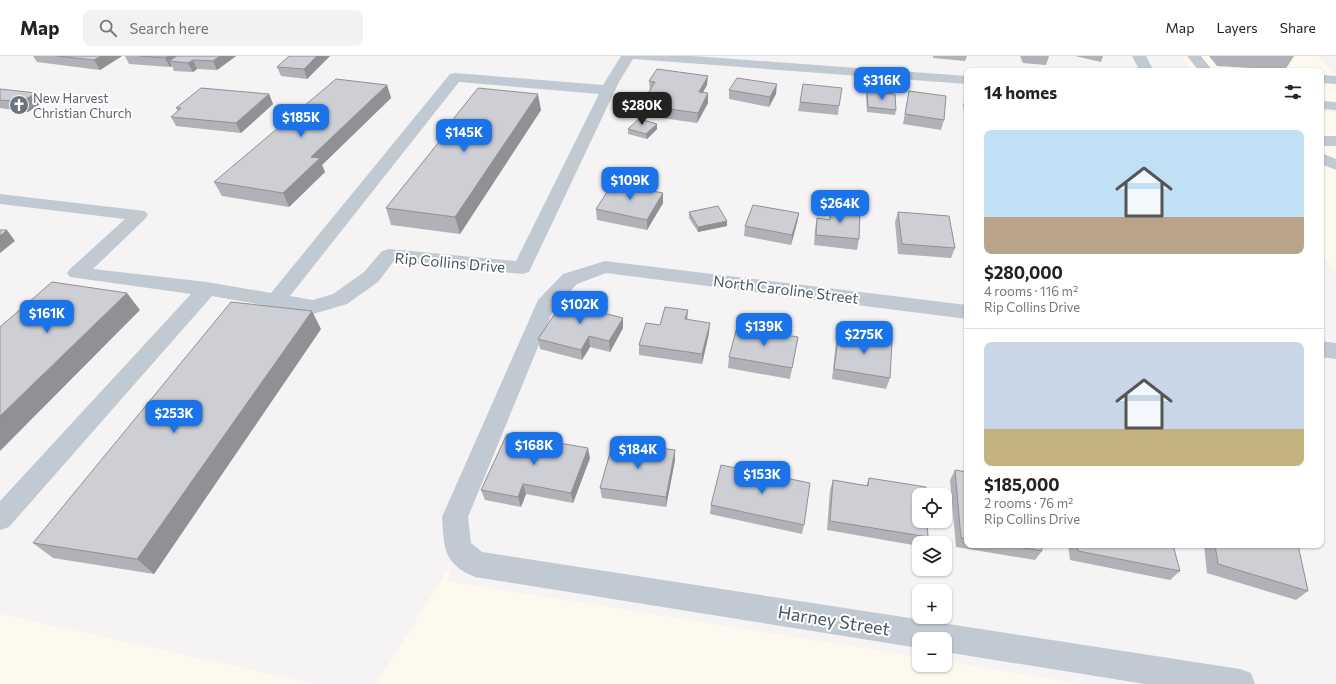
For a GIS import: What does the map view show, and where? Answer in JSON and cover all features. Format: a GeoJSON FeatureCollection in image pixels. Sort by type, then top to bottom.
{"type":"FeatureCollection","features":[{"type":"Feature","properties":{"kind":"street","name":"Rip Collins Drive"},"geometry":{"type":"LineString","coordinates":[[0,199],[139,215],[78,273],[207,289],[313,307],[340,299],[371,277],[389,255],[522,268],[608,90],[628,56]]}},
{"type":"Feature","properties":{"kind":"street"},"geometry":{"type":"LineString","coordinates":[[637,56],[734,60],[964,80]]}},
{"type":"Feature","properties":{"kind":"street"},"geometry":{"type":"LineString","coordinates":[[1139,56],[1145,68]]}},
{"type":"Feature","properties":{"kind":"street"},"geometry":{"type":"LineString","coordinates":[[1194,56],[1204,68]]}},
{"type":"Feature","properties":{"kind":"street"},"geometry":{"type":"LineString","coordinates":[[275,301],[455,77],[608,90]]}},
{"type":"Feature","properties":{"kind":"street"},"geometry":{"type":"LineString","coordinates":[[1324,79],[1336,80]]}},
{"type":"Feature","properties":{"kind":"street"},"geometry":{"type":"LineString","coordinates":[[1324,105],[1336,106]]}},
{"type":"Feature","properties":{"kind":"street"},"geometry":{"type":"LineString","coordinates":[[1324,141],[1336,141]]}},
{"type":"Feature","properties":{"kind":"street"},"geometry":{"type":"LineString","coordinates":[[1324,159],[1336,165]]}},
{"type":"Feature","properties":{"kind":"street","name":"North Caroline Street"},"geometry":{"type":"LineString","coordinates":[[475,564],[458,549],[455,517],[545,305],[570,280],[605,267],[964,312]]}},
{"type":"Feature","properties":{"kind":"street"},"geometry":{"type":"LineString","coordinates":[[0,519],[207,289]]}},
{"type":"Feature","properties":{"kind":"street"},"geometry":{"type":"LineString","coordinates":[[1324,349],[1336,350]]}},
{"type":"Feature","properties":{"kind":"street","name":"Harney Street"},"geometry":{"type":"LineString","coordinates":[[475,564],[1240,684]]}},
{"type":"Feature","properties":{"kind":"shaded area"},"geometry":{"type":"Polygon","coordinates":[[[1181,56],[1317,56],[1336,75],[1336,102],[1324,101],[1324,68],[1190,68],[1181,56]]]}},
{"type":"Feature","properties":{"kind":"shaded area"},"geometry":{"type":"Polygon","coordinates":[[[1324,111],[1336,112],[1336,274],[1324,257],[1324,111]]]}},
{"type":"Feature","properties":{"kind":"shaded area"},"geometry":{"type":"Polygon","coordinates":[[[452,563],[447,581],[912,656],[912,672],[952,672],[952,662],[1084,684],[376,684],[452,563]]]}},
{"type":"Feature","properties":{"kind":"shaded area"},"geometry":{"type":"Polygon","coordinates":[[[0,614],[315,684],[0,684],[0,614]]]}},
{"type":"Feature","properties":{"kind":"building"},"geometry":{"type":"Polygon","coordinates":[[[57,56],[101,56],[94,60],[57,56]]]}},
{"type":"Feature","properties":{"kind":"building"},"geometry":{"type":"Polygon","coordinates":[[[140,56],[168,56],[165,58],[140,56]]]}},
{"type":"Feature","properties":{"kind":"building"},"geometry":{"type":"Polygon","coordinates":[[[177,56],[220,56],[213,61],[193,60],[188,63],[169,61],[177,56]]]}},
{"type":"Feature","properties":{"kind":"building"},"geometry":{"type":"Polygon","coordinates":[[[289,56],[317,56],[304,69],[277,67],[289,56]]]}},
{"type":"Feature","properties":{"kind":"building"},"geometry":{"type":"Polygon","coordinates":[[[657,69],[708,76],[699,92],[708,93],[698,113],[641,105],[655,82],[649,81],[657,69]]]}},
{"type":"Feature","properties":{"kind":"building"},"geometry":{"type":"Polygon","coordinates":[[[737,78],[777,84],[770,97],[729,90],[737,78]]]}},
{"type":"Feature","properties":{"kind":"building"},"geometry":{"type":"Polygon","coordinates":[[[336,79],[387,85],[311,157],[320,158],[283,193],[214,182],[336,79]]]}},
{"type":"Feature","properties":{"kind":"building"},"geometry":{"type":"Polygon","coordinates":[[[803,84],[842,88],[839,106],[800,102],[803,84]]]}},
{"type":"Feature","properties":{"kind":"building"},"geometry":{"type":"Polygon","coordinates":[[[201,88],[269,94],[236,123],[171,117],[181,108],[176,108],[201,88]]]}},
{"type":"Feature","properties":{"kind":"building"},"geometry":{"type":"Polygon","coordinates":[[[478,88],[538,94],[455,217],[386,208],[443,137],[439,137],[478,88]]]}},
{"type":"Feature","properties":{"kind":"building"},"geometry":{"type":"Polygon","coordinates":[[[0,89],[36,93],[21,102],[0,100],[0,89]]]}},
{"type":"Feature","properties":{"kind":"building"},"geometry":{"type":"Polygon","coordinates":[[[909,91],[946,96],[944,120],[905,114],[909,91]]]}},
{"type":"Feature","properties":{"kind":"building"},"geometry":{"type":"Polygon","coordinates":[[[867,92],[895,94],[896,110],[868,107],[867,92]]]}},
{"type":"Feature","properties":{"kind":"building"},"geometry":{"type":"Polygon","coordinates":[[[639,119],[657,124],[646,134],[628,129],[639,119]]]}},
{"type":"Feature","properties":{"kind":"building"},"geometry":{"type":"Polygon","coordinates":[[[613,183],[663,193],[647,220],[596,209],[613,183]]]}},
{"type":"Feature","properties":{"kind":"building"},"geometry":{"type":"Polygon","coordinates":[[[753,205],[799,213],[792,235],[745,226],[753,205]]]}},
{"type":"Feature","properties":{"kind":"building"},"geometry":{"type":"Polygon","coordinates":[[[718,206],[727,221],[698,227],[689,212],[718,206]]]}},
{"type":"Feature","properties":{"kind":"building"},"geometry":{"type":"Polygon","coordinates":[[[831,208],[860,211],[859,239],[816,235],[817,218],[830,220],[831,208]]]}},
{"type":"Feature","properties":{"kind":"building"},"geometry":{"type":"Polygon","coordinates":[[[898,212],[949,216],[955,248],[902,244],[898,212]]]}},
{"type":"Feature","properties":{"kind":"building"},"geometry":{"type":"Polygon","coordinates":[[[0,230],[7,230],[0,236],[0,230]]]}},
{"type":"Feature","properties":{"kind":"building"},"geometry":{"type":"Polygon","coordinates":[[[52,282],[127,293],[0,416],[0,327],[52,282]]]}},
{"type":"Feature","properties":{"kind":"building"},"geometry":{"type":"Polygon","coordinates":[[[585,299],[604,303],[599,312],[623,318],[609,341],[589,336],[581,350],[538,339],[560,306],[578,310],[585,299]]]}},
{"type":"Feature","properties":{"kind":"building"},"geometry":{"type":"Polygon","coordinates":[[[231,302],[312,311],[137,559],[33,543],[231,302]]]}},
{"type":"Feature","properties":{"kind":"building"},"geometry":{"type":"Polygon","coordinates":[[[665,307],[688,310],[685,319],[710,323],[702,354],[639,345],[646,323],[660,325],[665,307]]]}},
{"type":"Feature","properties":{"kind":"building"},"geometry":{"type":"Polygon","coordinates":[[[737,327],[798,337],[792,368],[729,357],[737,327]]]}},
{"type":"Feature","properties":{"kind":"building"},"geometry":{"type":"Polygon","coordinates":[[[839,332],[892,341],[890,378],[834,369],[839,332]]]}},
{"type":"Feature","properties":{"kind":"building"},"geometry":{"type":"Polygon","coordinates":[[[507,434],[588,448],[571,493],[523,484],[518,497],[481,490],[507,434]]]}},
{"type":"Feature","properties":{"kind":"building"},"geometry":{"type":"Polygon","coordinates":[[[613,442],[675,450],[666,497],[600,488],[613,442]]]}},
{"type":"Feature","properties":{"kind":"building"},"geometry":{"type":"Polygon","coordinates":[[[721,465],[810,483],[804,525],[711,505],[721,465]]]}},
{"type":"Feature","properties":{"kind":"building"},"geometry":{"type":"Polygon","coordinates":[[[955,470],[964,472],[964,538],[961,538],[955,470]]]}},
{"type":"Feature","properties":{"kind":"building"},"geometry":{"type":"Polygon","coordinates":[[[869,478],[926,487],[912,488],[912,528],[927,528],[928,536],[830,521],[833,480],[868,486],[869,478]]]}},
{"type":"Feature","properties":{"kind":"building"},"geometry":{"type":"Polygon","coordinates":[[[1024,548],[1042,548],[1042,551],[1024,548]]]}},
{"type":"Feature","properties":{"kind":"building"},"geometry":{"type":"Polygon","coordinates":[[[1078,548],[1174,548],[1180,571],[1078,551],[1078,548]]]}},
{"type":"Feature","properties":{"kind":"building"},"geometry":{"type":"Polygon","coordinates":[[[1215,548],[1299,548],[1308,591],[1218,564],[1215,548]]]}},
{"type":"Feature","properties":{"kind":"place","name":"New Harvest Christian Church"},"geometry":{"type":"Point","coordinates":[19,105]}}]}
